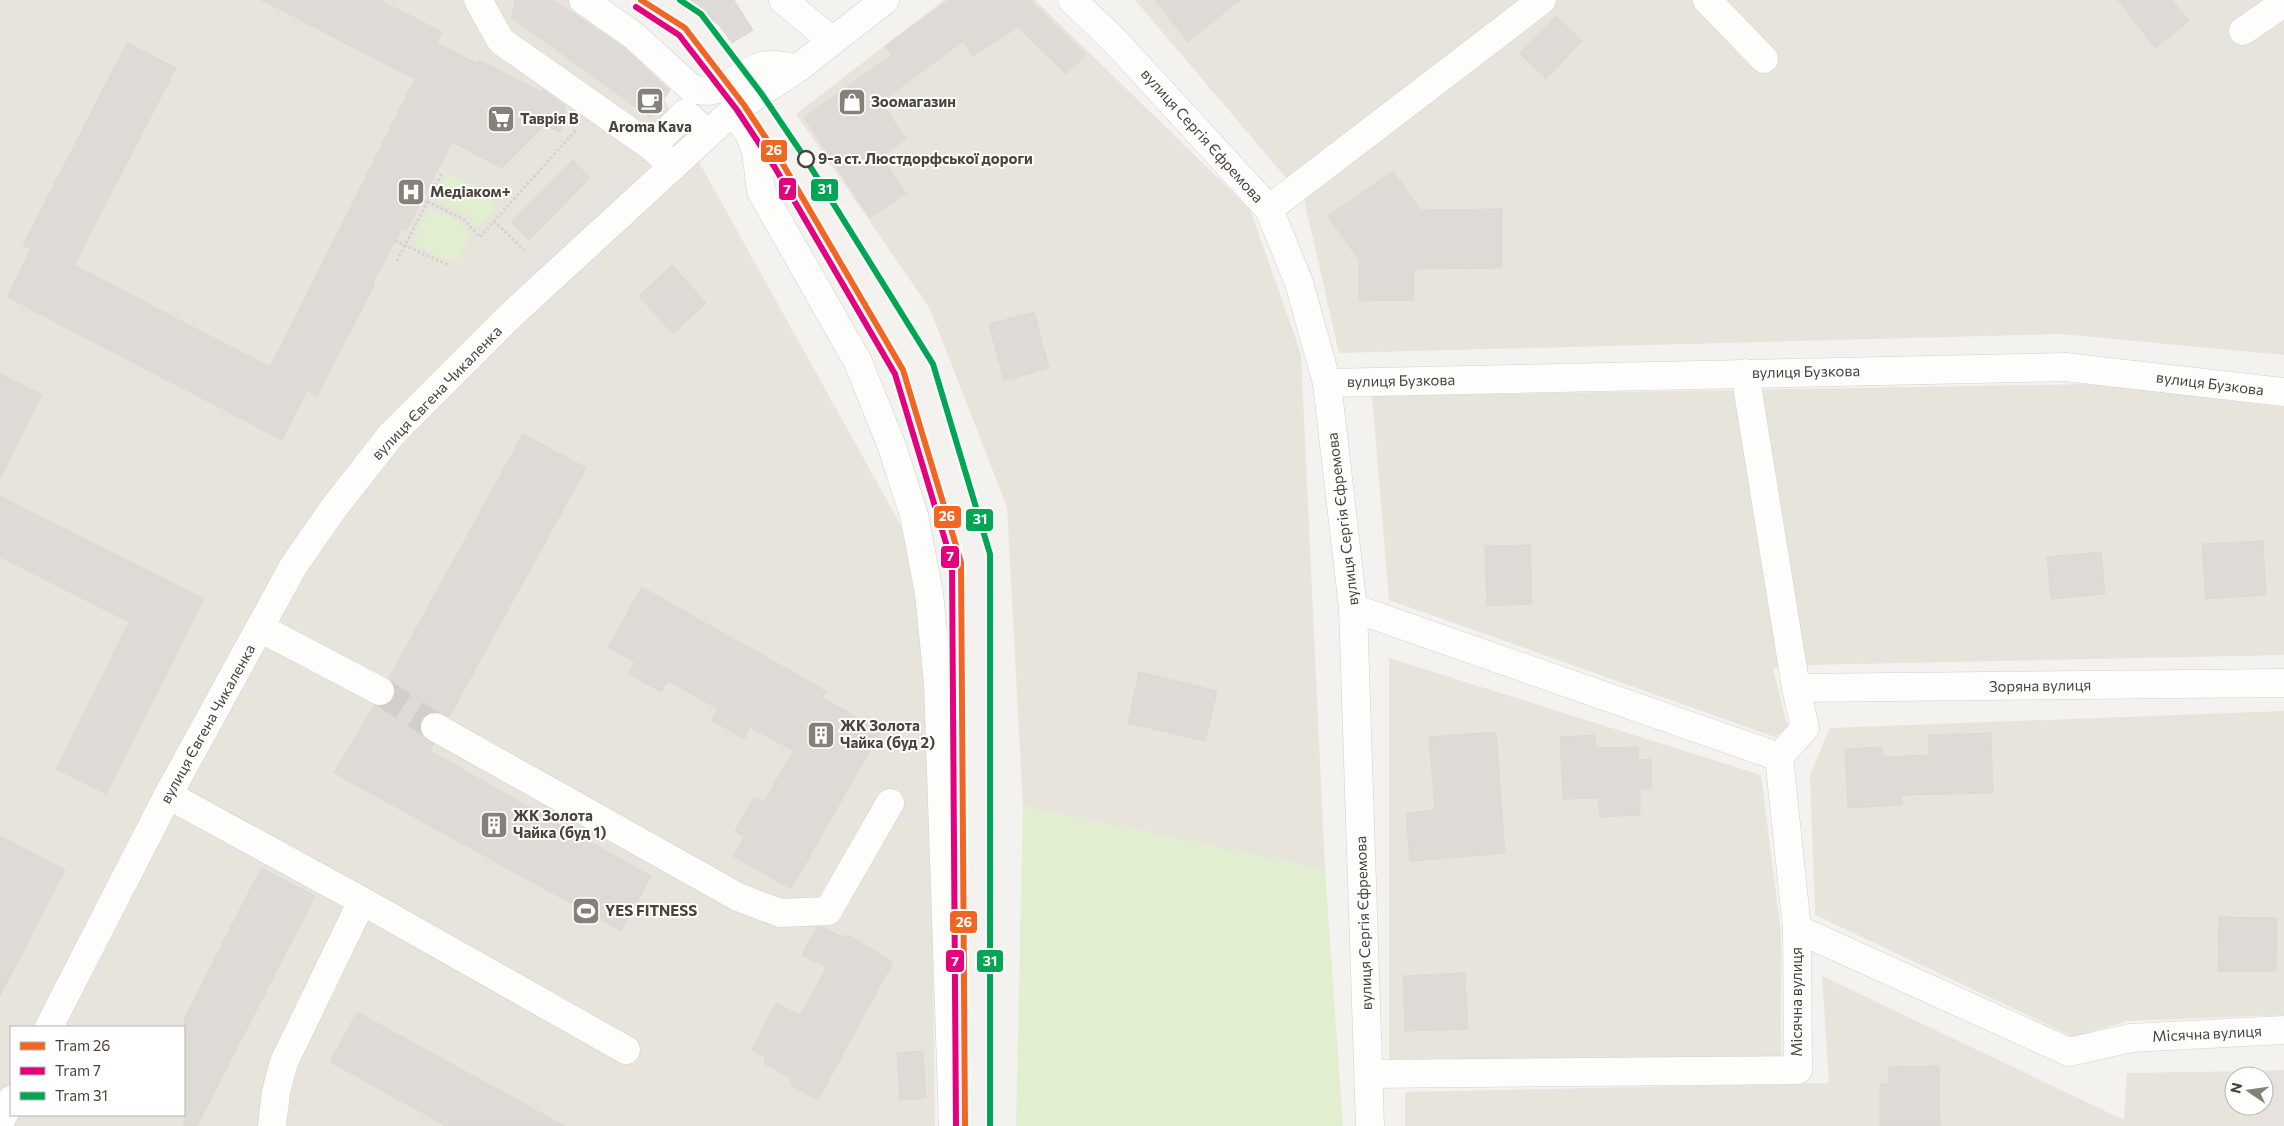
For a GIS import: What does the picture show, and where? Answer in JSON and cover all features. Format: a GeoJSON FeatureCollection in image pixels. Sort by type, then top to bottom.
{"type":"FeatureCollection","features":[{"type":"Feature","properties":{"kind":"street"},"geometry":{"type":"LineString","coordinates":[[478,0],[501,41],[652,147],[673,166]]}},
{"type":"Feature","properties":{"kind":"street"},"geometry":{"type":"LineString","coordinates":[[583,0],[633,36],[690,87],[700,92],[713,92],[764,65],[798,68]]}},
{"type":"Feature","properties":{"kind":"street"},"geometry":{"type":"LineString","coordinates":[[783,0],[832,41]]}},
{"type":"Feature","properties":{"kind":"street","name":"вулиця Євгена Чикаленка"},"geometry":{"type":"LineString","coordinates":[[50,1026],[168,795],[294,565],[332,510],[391,436],[510,316],[733,111],[798,68],[885,0]]}},
{"type":"Feature","properties":{"kind":"street","name":"вулиця Сергія Єфремова"},"geometry":{"type":"LineString","coordinates":[[1072,0],[1114,40],[1269,209],[1299,283],[1327,383],[1353,608],[1370,1126]]}},
{"type":"Feature","properties":{"kind":"street"},"geometry":{"type":"LineString","coordinates":[[1269,209],[1542,0]]}},
{"type":"Feature","properties":{"kind":"street"},"geometry":{"type":"LineString","coordinates":[[1707,0],[1764,59]]}},
{"type":"Feature","properties":{"kind":"street"},"geometry":{"type":"LineString","coordinates":[[2243,31],[2284,3]]}},
{"type":"Feature","properties":{"kind":"street"},"geometry":{"type":"LineString","coordinates":[[733,111],[749,134],[756,151],[761,190],[858,362],[891,444],[914,515],[930,592],[938,683],[953,1126]]}},
{"type":"Feature","properties":{"kind":"street"},"geometry":{"type":"LineString","coordinates":[[652,147],[684,113],[708,134]]}},
{"type":"Feature","properties":{"kind":"street","name":"вулиця Бузкова"},"geometry":{"type":"LineString","coordinates":[[1327,383],[2065,367],[2284,392]]}},
{"type":"Feature","properties":{"kind":"street"},"geometry":{"type":"LineString","coordinates":[[1746,373],[1796,688],[1805,728],[1779,757],[1797,929]]}},
{"type":"Feature","properties":{"kind":"street"},"geometry":{"type":"LineString","coordinates":[[1353,608],[1779,757]]}},
{"type":"Feature","properties":{"kind":"street"},"geometry":{"type":"LineString","coordinates":[[260,628],[380,691]]}},
{"type":"Feature","properties":{"kind":"street","name":"Зоряна вулиця"},"geometry":{"type":"LineString","coordinates":[[1796,688],[2284,683]]}},
{"type":"Feature","properties":{"kind":"street"},"geometry":{"type":"LineString","coordinates":[[435,726],[738,897],[780,913],[828,911],[890,803]]}},
{"type":"Feature","properties":{"kind":"street"},"geometry":{"type":"LineString","coordinates":[[168,795],[362,901],[626,1050]]}},
{"type":"Feature","properties":{"kind":"street"},"geometry":{"type":"LineString","coordinates":[[272,1126],[276,1092],[284,1062],[362,901]]}},
{"type":"Feature","properties":{"kind":"street","name":"Місячна вулиця"},"geometry":{"type":"LineString","coordinates":[[1369,1074],[1798,1070],[1797,929],[2069,1052],[2131,1038],[2284,1030]]}},
{"type":"Feature","properties":{"kind":"street"},"geometry":{"type":"LineString","coordinates":[[0,1122],[10,1102]]}},
{"type":"Feature","properties":{"kind":"path"},"geometry":{"type":"LineString","coordinates":[[423,199],[463,219],[480,237],[596,108]]}},
{"type":"Feature","properties":{"kind":"path"},"geometry":{"type":"LineString","coordinates":[[397,261],[442,173]]}},
{"type":"Feature","properties":{"kind":"path"},"geometry":{"type":"LineString","coordinates":[[494,221],[524,250]]}},
{"type":"Feature","properties":{"kind":"path"},"geometry":{"type":"LineString","coordinates":[[395,241],[448,265]]}},
{"type":"Feature","properties":{"kind":"shaded area"},"geometry":{"type":"Polygon","coordinates":[[[0,0],[585,0],[625,29],[928,574],[935,1126],[0,1126],[0,0]]]}},
{"type":"Feature","properties":{"kind":"shaded area"},"geometry":{"type":"Polygon","coordinates":[[[944,0],[1035,0],[1250,209],[1301,354],[1325,870],[1023,806],[1007,507],[930,309],[796,114],[944,0]]]}},
{"type":"Feature","properties":{"kind":"shaded area"},"geometry":{"type":"Polygon","coordinates":[[[1135,0],[2284,0],[2284,355],[2061,334],[1339,353],[1304,199],[1135,0]]]}},
{"type":"Feature","properties":{"kind":"shaded area"},"geometry":{"type":"Polygon","coordinates":[[[620,159],[637,176],[514,294],[488,290],[620,159]]]}},
{"type":"Feature","properties":{"kind":"shaded area"},"geometry":{"type":"Polygon","coordinates":[[[2099,384],[2284,407],[2284,655],[1808,665],[1773,668],[1788,728],[1775,737],[1389,600],[1372,396],[2099,384]]]}},
{"type":"Feature","properties":{"kind":"shaded area"},"geometry":{"type":"Polygon","coordinates":[[[1389,658],[1761,775],[1781,933],[1781,1056],[1389,1061],[1389,658]]]}},
{"type":"Feature","properties":{"kind":"shaded area"},"geometry":{"type":"Polygon","coordinates":[[[2284,711],[2284,1015],[2127,1021],[2074,1037],[1815,915],[1810,775],[1830,728],[2284,711]]]}},
{"type":"Feature","properties":{"kind":"shaded area"},"geometry":{"type":"Polygon","coordinates":[[[1822,976],[2124,1120],[2127,1073],[2224,1071],[2224,1116],[2255,1116],[2255,1126],[1405,1126],[1405,1092],[1829,1083],[1822,976]]]}},
{"type":"Feature","properties":{"kind":"shaded area"},"geometry":{"type":"Polygon","coordinates":[[[2274,1070],[2284,1070],[2284,1126],[2255,1126],[2255,1116],[2274,1116],[2274,1070]]]}},
{"type":"Feature","properties":{"kind":"green space"},"geometry":{"type":"Polygon","coordinates":[[[447,173],[483,190],[497,207],[478,228],[467,215],[434,199],[447,173]]]}},
{"type":"Feature","properties":{"kind":"green space"},"geometry":{"type":"Polygon","coordinates":[[[430,208],[461,224],[472,236],[455,260],[444,259],[412,243],[430,208]]]}},
{"type":"Feature","properties":{"kind":"green space"},"geometry":{"type":"Polygon","coordinates":[[[1023,806],[1325,870],[1343,1126],[1016,1126],[1023,806]]]}},
{"type":"Feature","properties":{"kind":"building"},"geometry":{"type":"Polygon","coordinates":[[[261,0],[380,0],[442,32],[437,43],[477,64],[479,60],[541,92],[543,89],[565,106],[565,115],[560,132],[545,125],[502,168],[452,142],[406,231],[403,227],[373,282],[375,283],[317,396],[307,391],[282,440],[7,297],[31,249],[23,245],[127,43],[176,68],[74,265],[270,367],[415,79],[261,0]]]}},
{"type":"Feature","properties":{"kind":"building"},"geometry":{"type":"Polygon","coordinates":[[[515,0],[553,0],[623,47],[670,90],[651,118],[512,18],[515,0]]]}},
{"type":"Feature","properties":{"kind":"building"},"geometry":{"type":"Polygon","coordinates":[[[684,0],[734,0],[753,30],[732,43],[720,26],[684,0]]]}},
{"type":"Feature","properties":{"kind":"building"},"geometry":{"type":"Polygon","coordinates":[[[949,0],[1030,0],[1086,55],[1066,74],[1018,27],[973,56],[963,41],[881,102],[906,139],[881,156],[906,193],[870,218],[804,117],[892,55],[885,46],[949,0]]]}},
{"type":"Feature","properties":{"kind":"building"},"geometry":{"type":"Polygon","coordinates":[[[1155,0],[1240,0],[1188,42],[1155,0]]]}},
{"type":"Feature","properties":{"kind":"building"},"geometry":{"type":"Polygon","coordinates":[[[2118,0],[2172,0],[2189,21],[2155,48],[2118,0]]]}},
{"type":"Feature","properties":{"kind":"building"},"geometry":{"type":"Polygon","coordinates":[[[1556,16],[1582,41],[1546,79],[1519,53],[1556,16]]]}},
{"type":"Feature","properties":{"kind":"building"},"geometry":{"type":"Polygon","coordinates":[[[573,160],[590,178],[529,240],[511,222],[573,160]]]}},
{"type":"Feature","properties":{"kind":"building"},"geometry":{"type":"Polygon","coordinates":[[[1393,171],[1420,210],[1502,209],[1502,268],[1414,269],[1414,300],[1359,301],[1359,260],[1328,216],[1393,171]]]}},
{"type":"Feature","properties":{"kind":"building"},"geometry":{"type":"Polygon","coordinates":[[[672,265],[706,303],[673,334],[639,296],[672,265]]]}},
{"type":"Feature","properties":{"kind":"building"},"geometry":{"type":"Polygon","coordinates":[[[1034,312],[1049,368],[1004,381],[989,324],[1034,312]]]}},
{"type":"Feature","properties":{"kind":"building"},"geometry":{"type":"Polygon","coordinates":[[[0,374],[42,395],[0,479],[0,374]]]}},
{"type":"Feature","properties":{"kind":"building"},"geometry":{"type":"Polygon","coordinates":[[[523,434],[586,468],[449,717],[435,711],[427,713],[422,719],[419,728],[422,735],[434,744],[430,751],[651,876],[621,931],[334,773],[374,705],[381,707],[394,699],[396,690],[389,678],[523,434]]]}},
{"type":"Feature","properties":{"kind":"building"},"geometry":{"type":"Polygon","coordinates":[[[0,496],[204,599],[106,794],[56,769],[129,622],[0,557],[0,496]]]}},
{"type":"Feature","properties":{"kind":"building"},"geometry":{"type":"Polygon","coordinates":[[[2263,541],[2266,595],[2206,599],[2202,544],[2263,541]]]}},
{"type":"Feature","properties":{"kind":"building"},"geometry":{"type":"Polygon","coordinates":[[[1530,545],[1532,604],[1487,606],[1485,546],[1530,545]]]}},
{"type":"Feature","properties":{"kind":"building"},"geometry":{"type":"Polygon","coordinates":[[[2101,552],[2105,594],[2051,599],[2047,557],[2101,552]]]}},
{"type":"Feature","properties":{"kind":"building","name":"ЖК Золота Чайка (буд 2)"},"geometry":{"type":"Polygon","coordinates":[[[642,587],[826,691],[823,698],[881,731],[791,889],[733,856],[744,837],[735,831],[754,797],[764,802],[793,751],[750,727],[744,739],[711,720],[718,709],[668,681],[661,692],[628,673],[635,662],[608,647],[642,587]]]}},
{"type":"Feature","properties":{"kind":"building"},"geometry":{"type":"Polygon","coordinates":[[[1139,672],[1217,691],[1205,741],[1128,723],[1139,672]]]}},
{"type":"Feature","properties":{"kind":"building"},"geometry":{"type":"Polygon","coordinates":[[[1496,732],[1505,853],[1410,861],[1406,813],[1435,810],[1429,737],[1496,732]]]}},
{"type":"Feature","properties":{"kind":"building"},"geometry":{"type":"Polygon","coordinates":[[[1991,733],[1993,793],[1901,795],[1902,805],[1848,808],[1845,749],[1882,747],[1883,757],[1929,755],[1929,735],[1991,733]]]}},
{"type":"Feature","properties":{"kind":"building"},"geometry":{"type":"Polygon","coordinates":[[[1595,735],[1596,748],[1638,747],[1638,760],[1651,759],[1652,788],[1640,789],[1640,815],[1600,817],[1598,798],[1563,799],[1560,737],[1595,735]]]}},
{"type":"Feature","properties":{"kind":"building"},"geometry":{"type":"Polygon","coordinates":[[[0,836],[65,870],[0,996],[0,836]]]}},
{"type":"Feature","properties":{"kind":"building"},"geometry":{"type":"Polygon","coordinates":[[[261,868],[315,896],[197,1126],[184,1126],[184,1019],[261,868]]]}},
{"type":"Feature","properties":{"kind":"building"},"geometry":{"type":"Polygon","coordinates":[[[2219,917],[2277,918],[2276,971],[2218,971],[2219,917]]]}},
{"type":"Feature","properties":{"kind":"building"},"geometry":{"type":"Polygon","coordinates":[[[817,927],[823,927],[840,936],[850,936],[893,962],[818,1100],[791,1085],[791,1078],[765,1064],[764,1057],[752,1050],[776,1003],[800,1015],[827,967],[802,955],[817,927]]]}},
{"type":"Feature","properties":{"kind":"building"},"geometry":{"type":"Polygon","coordinates":[[[1465,973],[1468,1029],[1405,1031],[1403,976],[1465,973]]]}},
{"type":"Feature","properties":{"kind":"building"},"geometry":{"type":"Polygon","coordinates":[[[357,1012],[565,1126],[446,1126],[330,1062],[357,1012]]]}},
{"type":"Feature","properties":{"kind":"building"},"geometry":{"type":"Polygon","coordinates":[[[923,1051],[926,1098],[900,1100],[897,1053],[923,1051]]]}},
{"type":"Feature","properties":{"kind":"building"},"geometry":{"type":"Polygon","coordinates":[[[1939,1066],[1940,1126],[1880,1126],[1880,1084],[1889,1084],[1889,1067],[1939,1066]]]}},
{"type":"Feature","properties":{"kind":"tunnel"},"geometry":{"type":"LineString","coordinates":[[380,691],[435,727]]}},
{"type":"Feature","properties":{"kind":"tram line","name":"26"},"geometry":{"type":"LineString","coordinates":[[641,0],[685,28],[744,105],[781,161],[903,370],[961,562],[965,1126]]}},
{"type":"Feature","properties":{"kind":"tram line","name":"31"},"geometry":{"type":"LineString","coordinates":[[680,0],[701,14],[761,93],[805,158],[933,364],[990,554],[990,1126]]}},
{"type":"Feature","properties":{"kind":"tram line","name":"7"},"geometry":{"type":"LineString","coordinates":[[636,7],[679,35],[737,110],[774,166],[895,374],[952,563],[956,1126]]}},
{"type":"Feature","properties":{"kind":"place","name":"Aroma Kava"},"geometry":{"type":"Point","coordinates":[650,101]}},
{"type":"Feature","properties":{"kind":"place","name":"Зоомагазин"},"geometry":{"type":"Point","coordinates":[852,102]}},
{"type":"Feature","properties":{"kind":"place","name":"Таврія В"},"geometry":{"type":"Point","coordinates":[501,119]}},
{"type":"Feature","properties":{"kind":"place","name":"9-а ст. Люстдорфської дороги"},"geometry":{"type":"Point","coordinates":[806,159]}},
{"type":"Feature","properties":{"kind":"place","name":"Медіаком+"},"geometry":{"type":"Point","coordinates":[411,192]}},
{"type":"Feature","properties":{"kind":"place","name":"ЖК Золота Чайка (буд 2)"},"geometry":{"type":"Point","coordinates":[821,735]}},
{"type":"Feature","properties":{"kind":"place","name":"ЖК Золота Чайка (буд 1)"},"geometry":{"type":"Point","coordinates":[494,825]}},
{"type":"Feature","properties":{"kind":"place","name":"YES FITNESS"},"geometry":{"type":"Point","coordinates":[586,911]}}]}
